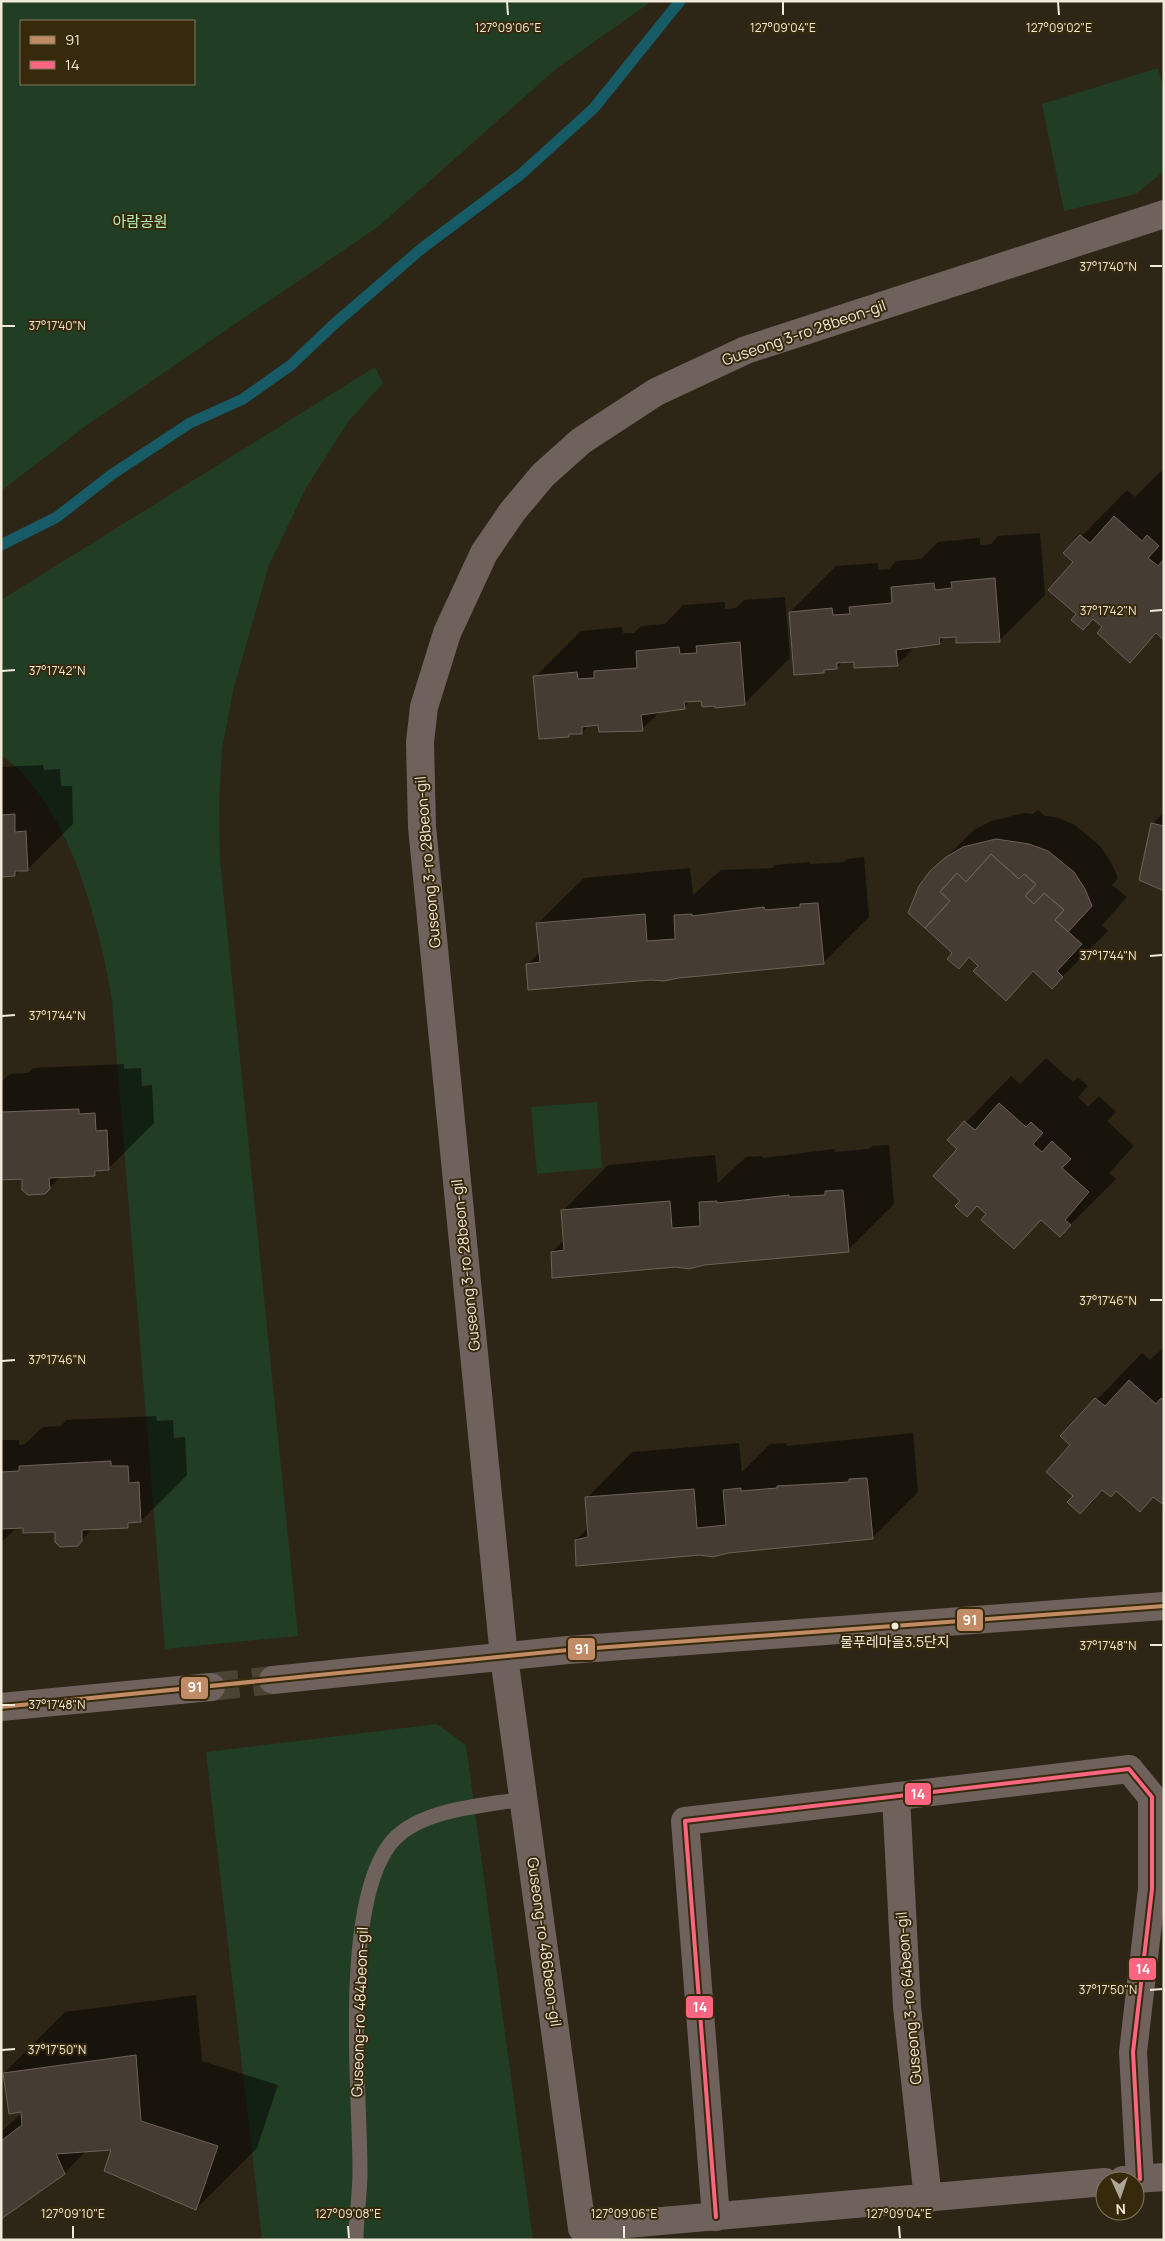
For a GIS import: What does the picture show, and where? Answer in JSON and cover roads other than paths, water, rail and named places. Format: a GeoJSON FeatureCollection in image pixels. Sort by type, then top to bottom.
{"type":"FeatureCollection","features":[{"type":"Feature","properties":{"kind":"street","name":"Guseong 3-ro 28beon-gil"},"geometry":{"type":"LineString","coordinates":[[504,1657],[420,788],[420,742],[424,707],[434,669],[464,594],[484,553],[512,512],[543,474],[582,441],[656,392],[746,350],[1164,214]]}},
{"type":"Feature","properties":{"kind":"street"},"geometry":{"type":"LineString","coordinates":[[273,1680],[597,1648],[1164,1606]]}},
{"type":"Feature","properties":{"kind":"street","name":"Guseong-ro 486beon-gil"},"geometry":{"type":"LineString","coordinates":[[504,1657],[583,2234]]}},
{"type":"Feature","properties":{"kind":"street"},"geometry":{"type":"LineString","coordinates":[[1,1707],[212,1686]]}},
{"type":"Feature","properties":{"kind":"street"},"geometry":{"type":"LineString","coordinates":[[716,2217],[684,1821],[1129,1769],[1152,1797],[1152,1888],[1133,2052],[1140,2171]]}},
{"type":"Feature","properties":{"kind":"street","name":"Guseong 3-ro 64beon-gil"},"geometry":{"type":"LineString","coordinates":[[896,1796],[907,2007],[928,2199]]}},
{"type":"Feature","properties":{"kind":"street"},"geometry":{"type":"LineString","coordinates":[[583,2234],[716,2217],[1095,2183]]}},
{"type":"Feature","properties":{"kind":"lane","name":"Guseong-ro 484beon-gil"},"geometry":{"type":"LineString","coordinates":[[356,2240],[360,2173],[357,2036],[360,1934],[368,1895],[377,1866],[390,1844],[412,1825],[445,1813],[523,1799]]}},
{"type":"Feature","properties":{"kind":"waterway"},"geometry":{"type":"LineString","coordinates":[[1,545],[57,517],[111,475],[190,423],[243,399],[291,365],[332,326],[421,249],[520,175],[594,108],[680,1]]}},
{"type":"Feature","properties":{"kind":"tunnel"},"geometry":{"type":"LineString","coordinates":[[211,1687],[273,1680]]}},
{"type":"Feature","properties":{"kind":"place","name":"물푸레마을3.5단지"},"geometry":{"type":"Point","coordinates":[895,1626]}},
{"type":"Feature","properties":{"kind":"park label","name":"아람공원"},"geometry":{"type":"Point","coordinates":[140,222]}}]}
